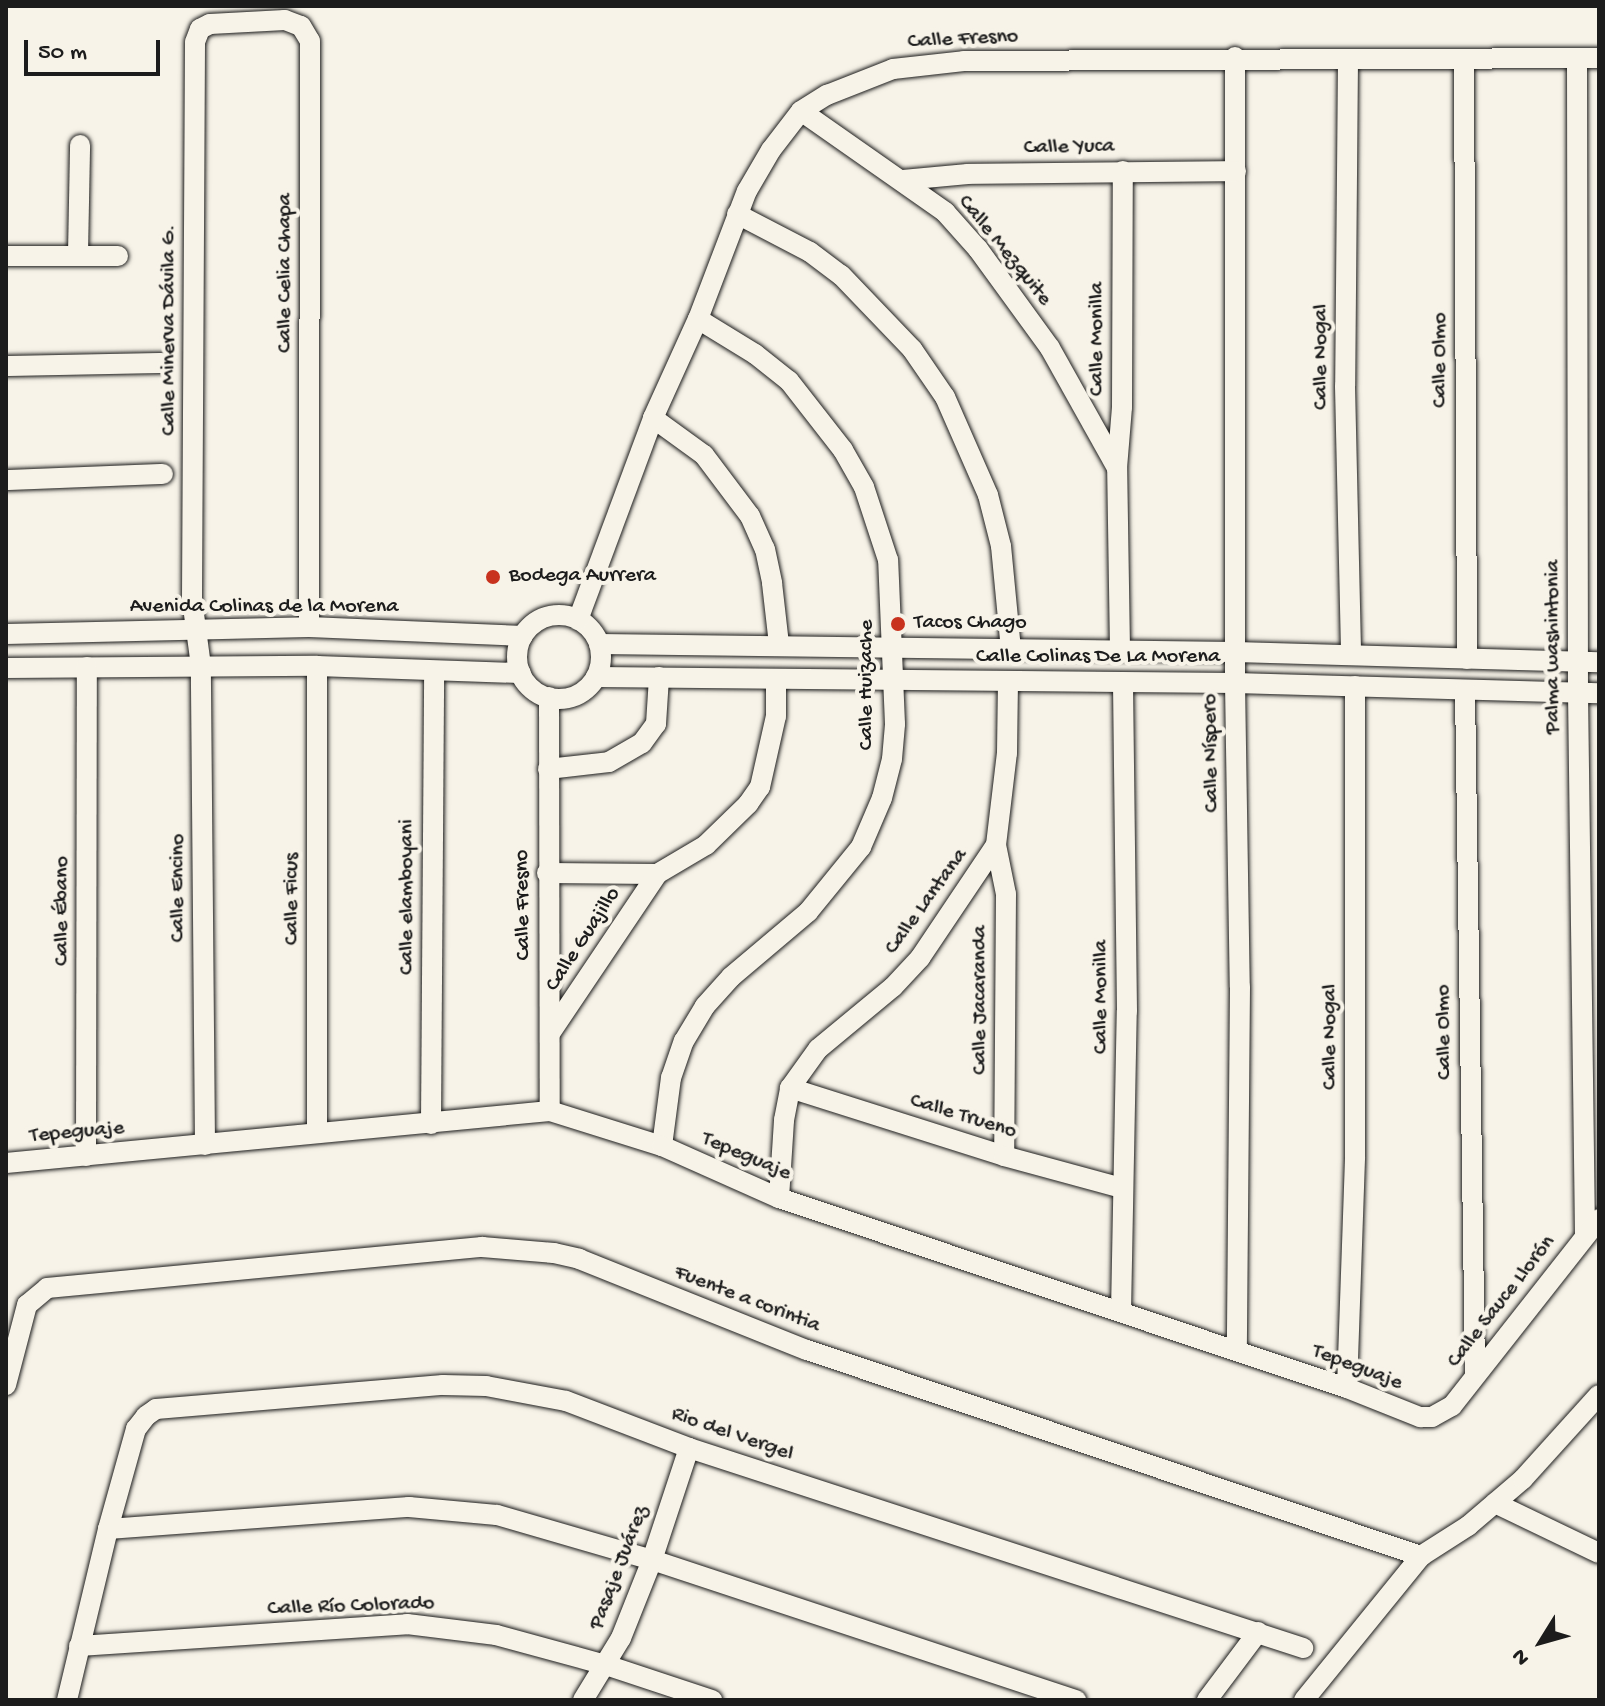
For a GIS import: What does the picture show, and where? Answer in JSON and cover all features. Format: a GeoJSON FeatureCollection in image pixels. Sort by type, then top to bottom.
{"type":"FeatureCollection","features":[{"type":"Feature","properties":{"kind":"street","name":"Calle Celia Chapa"},"geometry":{"type":"LineString","coordinates":[[200,29],[210,24],[285,20],[301,26],[310,41],[309,627]]}},
{"type":"Feature","properties":{"kind":"street","name":"Calle Minerva Dávila G."},"geometry":{"type":"LineString","coordinates":[[197,630],[193,552],[195,42],[200,29]]}},
{"type":"Feature","properties":{"kind":"street","name":"Calle Fresno"},"geometry":{"type":"LineString","coordinates":[[578,620],[653,418],[698,319],[737,214],[771,150],[801,111],[857,80],[893,69],[926,64],[1235,57],[1348,60],[1599,58]]}},
{"type":"Feature","properties":{"kind":"street","name":"Calle Níspero"},"geometry":{"type":"LineString","coordinates":[[1235,57],[1235,683],[1240,987],[1237,1351]]}},
{"type":"Feature","properties":{"kind":"street","name":"Palma washintonia"},"geometry":{"type":"LineString","coordinates":[[1577,59],[1589,662],[1578,692],[1585,1236]]}},
{"type":"Feature","properties":{"kind":"street","name":"Calle Nogal"},"geometry":{"type":"LineString","coordinates":[[1348,60],[1345,386],[1351,655]]}},
{"type":"Feature","properties":{"kind":"street","name":"Calle Olmo"},"geometry":{"type":"LineString","coordinates":[[1464,60],[1467,659]]}},
{"type":"Feature","properties":{"kind":"street","name":"Calle Mezquite"},"geometry":{"type":"LineString","coordinates":[[801,111],[945,212],[1014,295],[1078,395],[1117,468]]}},
{"type":"Feature","properties":{"kind":"street"},"geometry":{"type":"LineString","coordinates":[[78,254],[80,145]]}},
{"type":"Feature","properties":{"kind":"street","name":"Calle Monilla"},"geometry":{"type":"LineString","coordinates":[[1120,650],[1117,468],[1122,407],[1123,171]]}},
{"type":"Feature","properties":{"kind":"street","name":"Calle Yuca"},"geometry":{"type":"LineString","coordinates":[[903,180],[968,174],[1236,171]]}},
{"type":"Feature","properties":{"kind":"street"},"geometry":{"type":"LineString","coordinates":[[737,214],[810,252],[841,275],[912,349],[945,397],[969,445],[1001,546],[1011,650]]}},
{"type":"Feature","properties":{"kind":"street"},"geometry":{"type":"LineString","coordinates":[[6,256],[118,256]]}},
{"type":"Feature","properties":{"kind":"street","name":"Calle Huizache"},"geometry":{"type":"LineString","coordinates":[[662,1146],[671,1078],[684,1041],[705,1006],[731,977],[808,912],[861,847],[882,798],[892,759],[894,680],[888,560],[864,487],[843,450],[789,381],[755,354],[698,319]]}},
{"type":"Feature","properties":{"kind":"street"},"geometry":{"type":"LineString","coordinates":[[6,366],[162,363]]}},
{"type":"Feature","properties":{"kind":"street"},"geometry":{"type":"LineString","coordinates":[[653,418],[704,455],[750,516],[770,572],[779,644]]}},
{"type":"Feature","properties":{"kind":"street"},"geometry":{"type":"LineString","coordinates":[[6,480],[163,474]]}},
{"type":"Feature","properties":{"kind":"street"},"geometry":{"type":"LineString","coordinates":[[566,616],[578,620],[587,626],[599,644],[601,655],[596,677],[581,693],[559,699],[537,692],[521,673],[517,661],[523,636],[541,619],[566,616]]}},
{"type":"Feature","properties":{"kind":"street","name":"Avenida Colinas de la Morena"},"geometry":{"type":"LineString","coordinates":[[6,634],[309,627],[523,636]]}},
{"type":"Feature","properties":{"kind":"street","name":"Calle Encino"},"geometry":{"type":"LineString","coordinates":[[197,630],[201,666],[205,1145]]}},
{"type":"Feature","properties":{"kind":"street","name":"Calle Colinas De La Morena"},"geometry":{"type":"LineString","coordinates":[[599,644],[1235,652],[1589,662]]}},
{"type":"Feature","properties":{"kind":"street"},"geometry":{"type":"LineString","coordinates":[[6,668],[317,666],[521,673]]}},
{"type":"Feature","properties":{"kind":"street","name":"Calle Ficus"},"geometry":{"type":"LineString","coordinates":[[317,666],[317,1133]]}},
{"type":"Feature","properties":{"kind":"street","name":"Calle Ébano"},"geometry":{"type":"LineString","coordinates":[[86,1156],[87,667]]}},
{"type":"Feature","properties":{"kind":"street","name":"Calle elamboyani"},"geometry":{"type":"LineString","coordinates":[[431,1124],[434,671]]}},
{"type":"Feature","properties":{"kind":"street","name":"Calle Colinas De La Morena"},"geometry":{"type":"LineString","coordinates":[[596,677],[1235,683],[1599,693]]}},
{"type":"Feature","properties":{"kind":"street"},"geometry":{"type":"LineString","coordinates":[[548,769],[609,762],[642,743],[656,724],[659,677]]}},
{"type":"Feature","properties":{"kind":"street","name":"Calle Guajillo"},"geometry":{"type":"LineString","coordinates":[[551,1032],[657,874],[706,845],[748,804],[760,787],[776,716],[776,681]]}},
{"type":"Feature","properties":{"kind":"street","name":"Calle Lantana"},"geometry":{"type":"LineString","coordinates":[[779,1198],[784,1120],[790,1088],[818,1049],[893,987],[920,958],[996,845],[1007,753],[1008,683]]}},
{"type":"Feature","properties":{"kind":"street","name":"Calle Monilla"},"geometry":{"type":"LineString","coordinates":[[1121,1312],[1127,1011],[1123,683]]}},
{"type":"Feature","properties":{"kind":"street","name":"Calle Nogal"},"geometry":{"type":"LineString","coordinates":[[1347,1388],[1355,1157],[1355,686]]}},
{"type":"Feature","properties":{"kind":"street","name":"Calle Olmo"},"geometry":{"type":"LineString","coordinates":[[1465,690],[1475,1374]]}},
{"type":"Feature","properties":{"kind":"street","name":"Calle Fresno"},"geometry":{"type":"LineString","coordinates":[[549,697],[547,873],[550,1111]]}},
{"type":"Feature","properties":{"kind":"street","name":"Calle Jacaranda"},"geometry":{"type":"LineString","coordinates":[[996,845],[1006,894],[1004,1156]]}},
{"type":"Feature","properties":{"kind":"street","name":"Calle Guajillo"},"geometry":{"type":"LineString","coordinates":[[547,873],[657,874]]}},
{"type":"Feature","properties":{"kind":"street","name":"Calle Trueno"},"geometry":{"type":"LineString","coordinates":[[790,1088],[1004,1156],[1122,1188]]}},
{"type":"Feature","properties":{"kind":"street","name":"Tepeguaje"},"geometry":{"type":"LineString","coordinates":[[6,1163],[550,1111],[662,1146],[779,1198],[1347,1388],[1420,1417],[1441,1414]]}},
{"type":"Feature","properties":{"kind":"street","name":"Calle Sauce Llorón"},"geometry":{"type":"LineString","coordinates":[[1441,1414],[1452,1406],[1599,1219]]}},
{"type":"Feature","properties":{"kind":"street","name":"Fuente a corintia"},"geometry":{"type":"LineString","coordinates":[[6,1385],[23,1316],[34,1296],[62,1285],[482,1247],[554,1253],[579,1259],[807,1350],[1421,1556]]}},
{"type":"Feature","properties":{"kind":"street","name":"Rio del Vergel"},"geometry":{"type":"LineString","coordinates":[[108,1529],[136,1429],[156,1409],[407,1387],[486,1386],[566,1401],[689,1448],[1303,1648]]}},
{"type":"Feature","properties":{"kind":"street"},"geometry":{"type":"LineString","coordinates":[[1304,1700],[1421,1556],[1468,1526],[1495,1503],[1559,1442],[1599,1395]]}},
{"type":"Feature","properties":{"kind":"street","name":"Pasaje Juárez"},"geometry":{"type":"LineString","coordinates":[[583,1700],[606,1665],[652,1560],[689,1448]]}},
{"type":"Feature","properties":{"kind":"street"},"geometry":{"type":"LineString","coordinates":[[1495,1503],[1599,1553]]}},
{"type":"Feature","properties":{"kind":"street"},"geometry":{"type":"LineString","coordinates":[[67,1700],[108,1529],[409,1507],[497,1515],[652,1560],[1076,1700]]}},
{"type":"Feature","properties":{"kind":"street","name":"Calle Río Colorado"},"geometry":{"type":"LineString","coordinates":[[79,1646],[407,1624],[496,1635],[606,1665],[712,1700]]}},
{"type":"Feature","properties":{"kind":"street"},"geometry":{"type":"LineString","coordinates":[[1207,1700],[1258,1632]]}},
{"type":"Feature","properties":{"kind":"place","name":"Bodega Aurrera"},"geometry":{"type":"Point","coordinates":[493,577]}},
{"type":"Feature","properties":{"kind":"place","name":"Tacos Chago"},"geometry":{"type":"Point","coordinates":[898,624]}}]}
